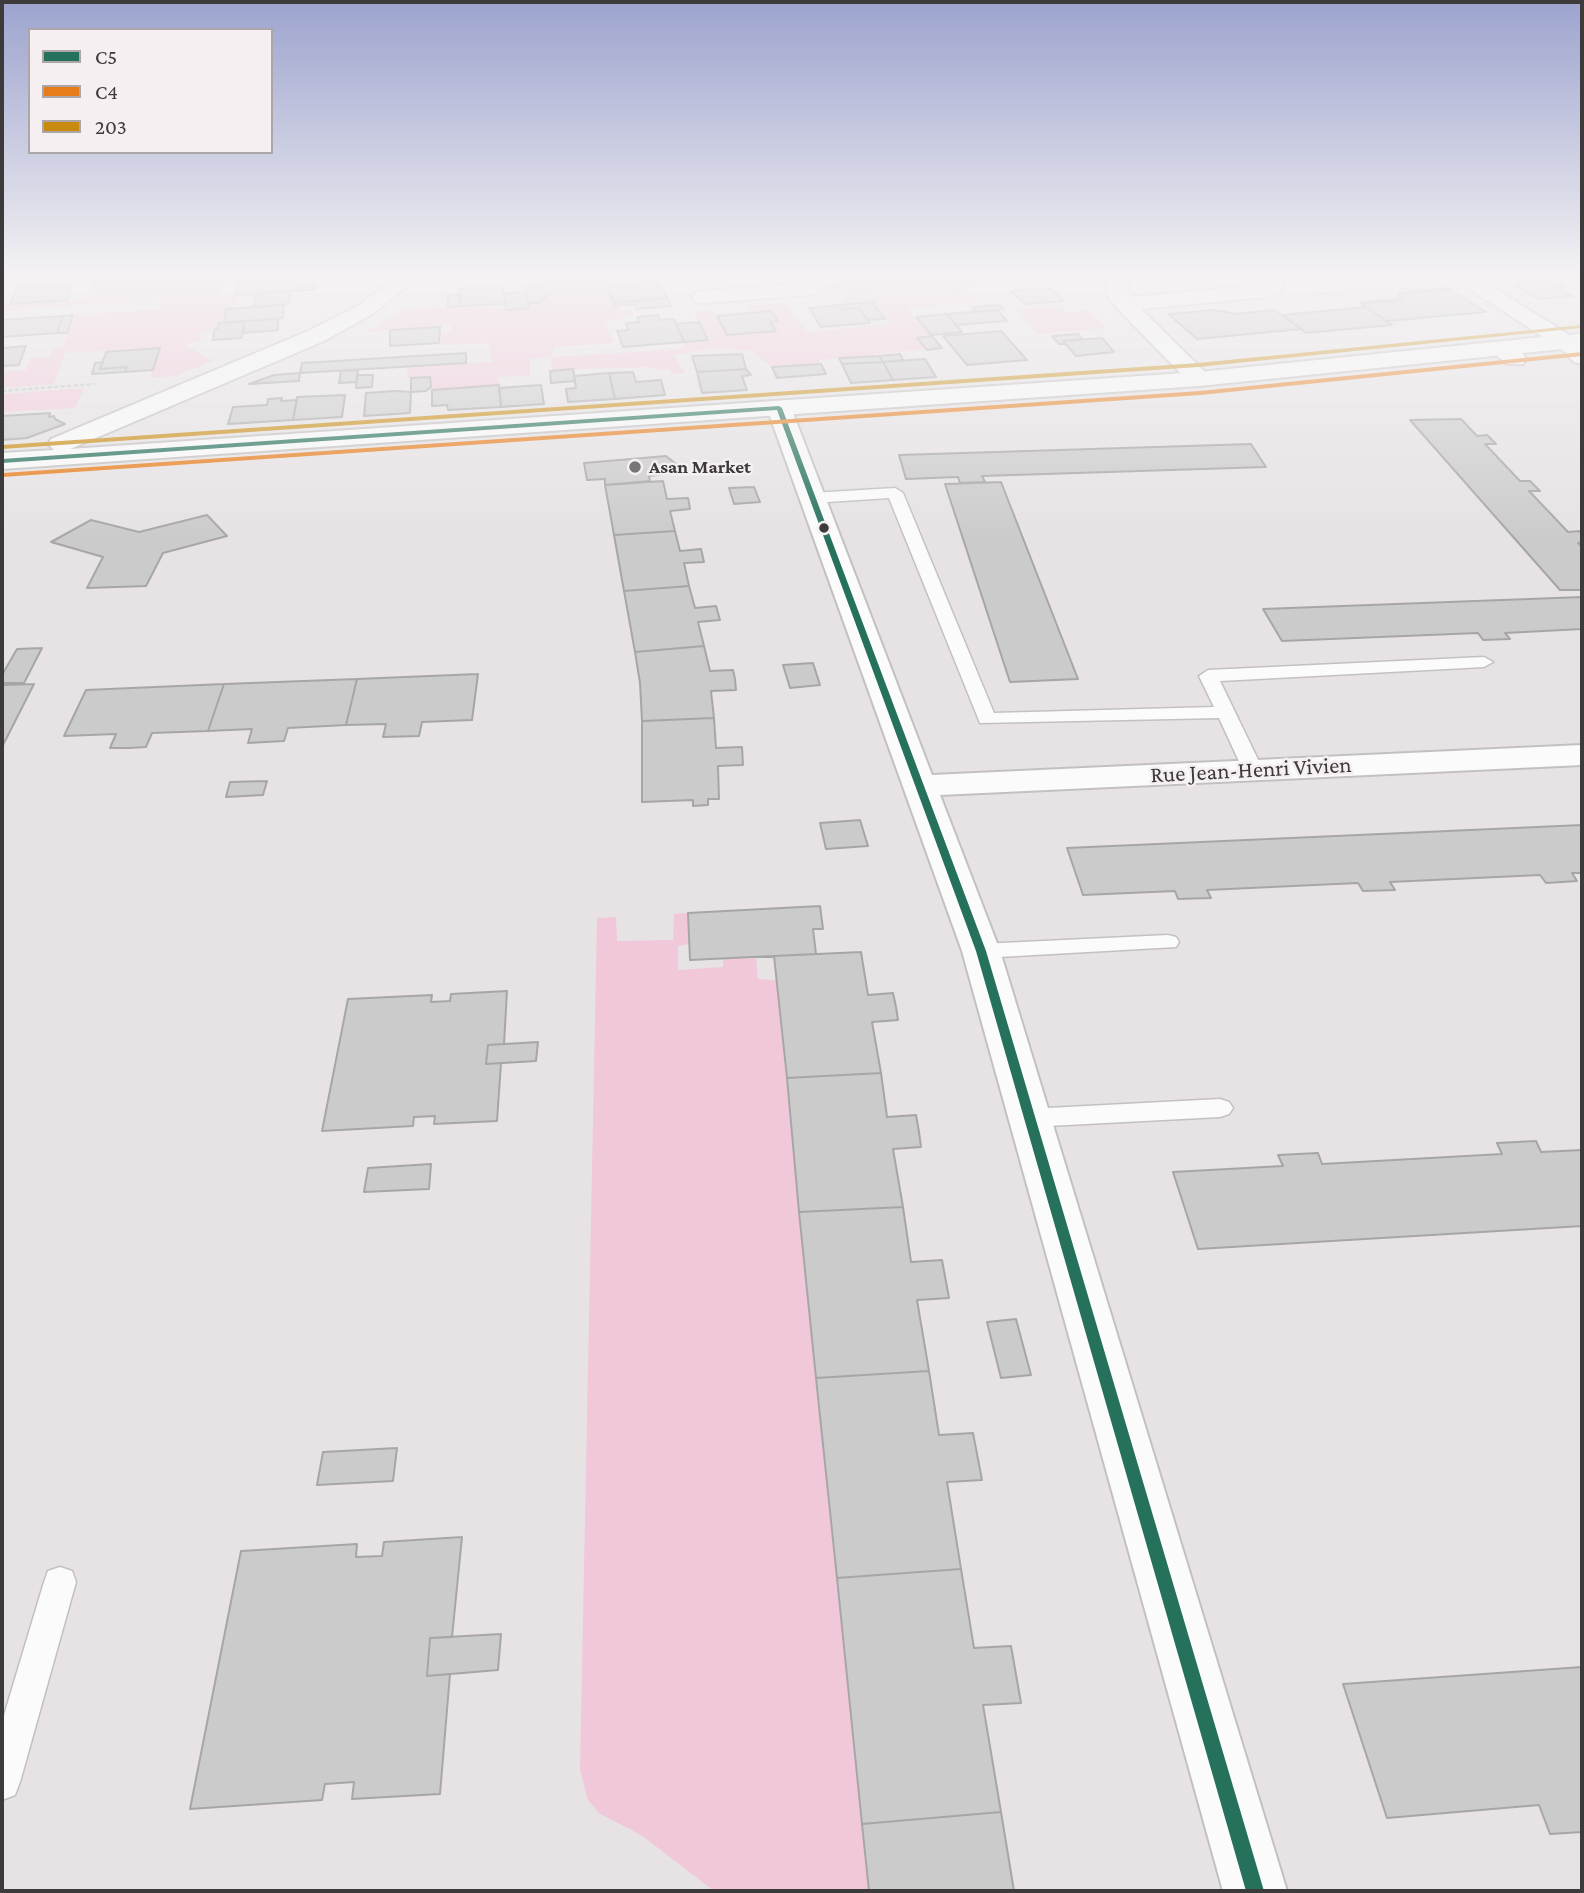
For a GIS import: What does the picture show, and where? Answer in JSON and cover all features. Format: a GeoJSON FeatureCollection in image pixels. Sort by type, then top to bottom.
{"type":"FeatureCollection","features":[{"type":"Feature","properties":{"kind":"street"},"geometry":{"type":"LineString","coordinates":[[6,461],[105,426],[254,362]]}},
{"type":"Feature","properties":{"kind":"street"},"geometry":{"type":"LineString","coordinates":[[1182,362],[1199,379]]}},
{"type":"Feature","properties":{"kind":"street"},"geometry":{"type":"LineString","coordinates":[[6,461],[1406,362]]}},
{"type":"Feature","properties":{"kind":"street"},"geometry":{"type":"LineString","coordinates":[[779,408],[981,951],[1255,1891]]}},
{"type":"Feature","properties":{"kind":"street","name":"Rue Jean-Henri Vivien"},"geometry":{"type":"LineString","coordinates":[[919,786],[1582,755]]}},
{"type":"Feature","properties":{"kind":"lane"},"geometry":{"type":"LineString","coordinates":[[812,498],[895,493],[987,719],[1226,712]]}},
{"type":"Feature","properties":{"kind":"lane"},"geometry":{"type":"LineString","coordinates":[[1253,770],[1208,676],[1484,662]]}},
{"type":"Feature","properties":{"kind":"lane"},"geometry":{"type":"LineString","coordinates":[[981,951],[1168,942]]}},
{"type":"Feature","properties":{"kind":"lane"},"geometry":{"type":"LineString","coordinates":[[1029,1118],[1220,1108]]}},
{"type":"Feature","properties":{"kind":"lane"},"geometry":{"type":"LineString","coordinates":[[2,1783],[60,1583]]}},
{"type":"Feature","properties":{"kind":"shaded area"},"geometry":{"type":"Polygon","coordinates":[[[29,362],[62,362],[54,384],[2,388],[2,372],[26,370],[29,362]]]}},
{"type":"Feature","properties":{"kind":"shaded area"},"geometry":{"type":"Polygon","coordinates":[[[155,362],[210,362],[175,376],[150,378],[155,362]]]}},
{"type":"Feature","properties":{"kind":"shaded area"},"geometry":{"type":"Polygon","coordinates":[[[530,362],[530,376],[498,377],[499,385],[432,390],[430,377],[407,378],[408,367],[530,362]]]}},
{"type":"Feature","properties":{"kind":"shaded area"},"geometry":{"type":"Polygon","coordinates":[[[551,362],[678,362],[685,373],[672,374],[670,369],[658,370],[651,367],[552,370],[551,362]]]}},
{"type":"Feature","properties":{"kind":"shaded area"},"geometry":{"type":"Polygon","coordinates":[[[766,362],[821,364],[772,367],[766,362]]]}},
{"type":"Feature","properties":{"kind":"shaded area"},"geometry":{"type":"Polygon","coordinates":[[[84,388],[75,408],[2,412],[2,394],[84,388]]]}},
{"type":"Feature","properties":{"kind":"shaded area"},"geometry":{"type":"Polygon","coordinates":[[[688,913],[689,944],[678,946],[678,970],[723,967],[723,959],[756,958],[758,979],[776,980],[869,1891],[714,1891],[641,1835],[600,1814],[588,1800],[580,1769],[597,918],[616,917],[617,941],[673,940],[674,914],[688,913]]]}},
{"type":"Feature","properties":{"kind":"building"},"geometry":{"type":"Polygon","coordinates":[[[2,362],[20,362],[19,365],[2,366],[2,362]]]}},
{"type":"Feature","properties":{"kind":"building"},"geometry":{"type":"Polygon","coordinates":[[[102,362],[155,362],[153,370],[125,372],[127,367],[100,369],[102,362]]]}},
{"type":"Feature","properties":{"kind":"building"},"geometry":{"type":"Polygon","coordinates":[[[103,362],[100,369],[127,367],[125,372],[92,374],[95,363],[103,362]]]}},
{"type":"Feature","properties":{"kind":"building"},"geometry":{"type":"Polygon","coordinates":[[[313,362],[466,362],[300,373],[302,363],[313,362]]]}},
{"type":"Feature","properties":{"kind":"building"},"geometry":{"type":"Polygon","coordinates":[[[694,362],[744,362],[746,369],[697,372],[694,362]]]}},
{"type":"Feature","properties":{"kind":"building"},"geometry":{"type":"Polygon","coordinates":[[[883,362],[927,362],[936,377],[893,380],[883,362]]]}},
{"type":"Feature","properties":{"kind":"building"},"geometry":{"type":"Polygon","coordinates":[[[883,362],[893,380],[851,383],[842,364],[883,362]]]}},
{"type":"Feature","properties":{"kind":"building"},"geometry":{"type":"Polygon","coordinates":[[[965,362],[999,362],[967,365],[965,362]]]}},
{"type":"Feature","properties":{"kind":"building"},"geometry":{"type":"Polygon","coordinates":[[[821,364],[826,374],[777,378],[772,367],[821,364]]]}},
{"type":"Feature","properties":{"kind":"building"},"geometry":{"type":"Polygon","coordinates":[[[573,369],[575,381],[551,383],[550,371],[573,369]]]}},
{"type":"Feature","properties":{"kind":"building"},"geometry":{"type":"Polygon","coordinates":[[[746,369],[751,375],[742,376],[747,390],[702,393],[697,372],[746,369]]]}},
{"type":"Feature","properties":{"kind":"building"},"geometry":{"type":"Polygon","coordinates":[[[358,370],[357,382],[339,383],[341,371],[358,370]]]}},
{"type":"Feature","properties":{"kind":"building"},"geometry":{"type":"Polygon","coordinates":[[[633,372],[636,382],[661,380],[665,395],[615,399],[609,373],[633,372]]]}},
{"type":"Feature","properties":{"kind":"building"},"geometry":{"type":"Polygon","coordinates":[[[300,373],[299,381],[249,384],[274,375],[300,373]]]}},
{"type":"Feature","properties":{"kind":"building"},"geometry":{"type":"Polygon","coordinates":[[[609,373],[615,399],[568,402],[566,389],[576,388],[574,376],[609,373]]]}},
{"type":"Feature","properties":{"kind":"building"},"geometry":{"type":"Polygon","coordinates":[[[357,375],[373,375],[372,387],[356,388],[357,375]]]}},
{"type":"Feature","properties":{"kind":"building"},"geometry":{"type":"Polygon","coordinates":[[[430,377],[431,387],[426,391],[411,392],[411,378],[430,377]]]}},
{"type":"Feature","properties":{"kind":"building"},"geometry":{"type":"Polygon","coordinates":[[[499,385],[501,407],[448,410],[447,405],[432,406],[432,390],[499,385]]]}},
{"type":"Feature","properties":{"kind":"building"},"geometry":{"type":"Polygon","coordinates":[[[541,385],[544,404],[501,407],[499,388],[541,385]]]}},
{"type":"Feature","properties":{"kind":"building"},"geometry":{"type":"Polygon","coordinates":[[[411,392],[410,413],[364,416],[366,393],[411,392]]]}},
{"type":"Feature","properties":{"kind":"building"},"geometry":{"type":"Polygon","coordinates":[[[345,395],[342,417],[293,420],[297,397],[345,395]]]}},
{"type":"Feature","properties":{"kind":"building"},"geometry":{"type":"Polygon","coordinates":[[[282,398],[281,401],[297,400],[293,420],[228,424],[233,407],[267,405],[268,399],[282,398]]]}},
{"type":"Feature","properties":{"kind":"building"},"geometry":{"type":"Polygon","coordinates":[[[50,413],[49,417],[54,416],[65,424],[27,438],[2,440],[2,416],[50,413]]]}},
{"type":"Feature","properties":{"kind":"building"},"geometry":{"type":"Polygon","coordinates":[[[1461,419],[1477,436],[1487,435],[1496,444],[1485,444],[1520,481],[1530,481],[1540,491],[1529,491],[1568,532],[1579,531],[1582,535],[1582,542],[1578,543],[1582,547],[1582,590],[1560,590],[1410,420],[1461,419]]]}},
{"type":"Feature","properties":{"kind":"building"},"geometry":{"type":"Polygon","coordinates":[[[1251,444],[1266,467],[982,476],[985,482],[960,483],[958,477],[906,479],[899,455],[1251,444]]]}},
{"type":"Feature","properties":{"kind":"building"},"geometry":{"type":"Polygon","coordinates":[[[666,456],[685,471],[649,476],[650,481],[605,485],[605,479],[587,480],[584,463],[666,456]]]}},
{"type":"Feature","properties":{"kind":"building"},"geometry":{"type":"Polygon","coordinates":[[[663,481],[667,499],[688,498],[690,509],[670,511],[675,531],[614,535],[605,485],[663,481]]]}},
{"type":"Feature","properties":{"kind":"building"},"geometry":{"type":"Polygon","coordinates":[[[1001,482],[1078,679],[1010,682],[945,484],[1001,482]]]}},
{"type":"Feature","properties":{"kind":"building"},"geometry":{"type":"Polygon","coordinates":[[[754,487],[760,502],[734,504],[729,488],[754,487]]]}},
{"type":"Feature","properties":{"kind":"building"},"geometry":{"type":"Polygon","coordinates":[[[207,515],[227,536],[163,553],[146,586],[87,588],[103,557],[51,542],[91,520],[139,532],[207,515]]]}},
{"type":"Feature","properties":{"kind":"building"},"geometry":{"type":"Polygon","coordinates":[[[675,531],[680,551],[701,549],[704,562],[684,563],[689,586],[624,591],[614,535],[675,531]]]}},
{"type":"Feature","properties":{"kind":"building"},"geometry":{"type":"Polygon","coordinates":[[[689,586],[695,608],[716,606],[720,620],[698,622],[704,646],[635,652],[624,591],[689,586]]]}},
{"type":"Feature","properties":{"kind":"building"},"geometry":{"type":"Polygon","coordinates":[[[1582,597],[1582,629],[1505,633],[1510,639],[1483,640],[1478,633],[1282,641],[1263,609],[1582,597]]]}},
{"type":"Feature","properties":{"kind":"building"},"geometry":{"type":"Polygon","coordinates":[[[704,646],[710,671],[733,670],[735,679],[736,690],[711,691],[714,718],[642,721],[635,652],[704,646]]]}},
{"type":"Feature","properties":{"kind":"building"},"geometry":{"type":"Polygon","coordinates":[[[42,648],[24,683],[2,683],[2,675],[17,649],[42,648]]]}},
{"type":"Feature","properties":{"kind":"building"},"geometry":{"type":"Polygon","coordinates":[[[813,663],[820,685],[790,688],[783,665],[813,663]]]}},
{"type":"Feature","properties":{"kind":"building"},"geometry":{"type":"Polygon","coordinates":[[[478,674],[472,720],[422,722],[419,736],[383,737],[386,724],[346,725],[357,679],[478,674]]]}},
{"type":"Feature","properties":{"kind":"building"},"geometry":{"type":"Polygon","coordinates":[[[357,679],[346,725],[288,728],[284,741],[248,743],[252,729],[208,731],[224,684],[357,679]]]}},
{"type":"Feature","properties":{"kind":"building"},"geometry":{"type":"Polygon","coordinates":[[[34,684],[2,747],[2,685],[34,684]]]}},
{"type":"Feature","properties":{"kind":"building"},"geometry":{"type":"Polygon","coordinates":[[[224,684],[208,731],[152,733],[146,747],[129,748],[110,748],[116,734],[64,736],[86,690],[224,684]]]}},
{"type":"Feature","properties":{"kind":"building"},"geometry":{"type":"Polygon","coordinates":[[[714,718],[716,748],[742,747],[743,765],[718,766],[719,799],[708,799],[708,805],[693,806],[693,800],[642,802],[642,721],[714,718]]]}},
{"type":"Feature","properties":{"kind":"building"},"geometry":{"type":"Polygon","coordinates":[[[267,781],[263,795],[226,797],[230,782],[267,781]]]}},
{"type":"Feature","properties":{"kind":"building"},"geometry":{"type":"Polygon","coordinates":[[[860,820],[868,846],[826,849],[820,823],[860,820]]]}},
{"type":"Feature","properties":{"kind":"building"},"geometry":{"type":"Polygon","coordinates":[[[1582,825],[1582,873],[1572,873],[1577,881],[1546,883],[1540,875],[1390,882],[1395,890],[1363,891],[1358,883],[1207,890],[1211,898],[1178,899],[1175,891],[1083,895],[1067,848],[1582,825]]]}},
{"type":"Feature","properties":{"kind":"building"},"geometry":{"type":"Polygon","coordinates":[[[820,906],[823,929],[813,929],[816,954],[690,960],[688,913],[820,906]]]}},
{"type":"Feature","properties":{"kind":"building"},"geometry":{"type":"Polygon","coordinates":[[[861,952],[868,995],[893,993],[896,1007],[898,1020],[872,1022],[881,1073],[787,1078],[774,956],[861,952]]]}},
{"type":"Feature","properties":{"kind":"building"},"geometry":{"type":"Polygon","coordinates":[[[507,991],[504,1044],[488,1045],[486,1064],[501,1063],[497,1121],[434,1124],[435,1116],[414,1117],[413,1126],[322,1131],[348,999],[432,995],[431,1002],[450,1001],[451,994],[507,991]]]}},
{"type":"Feature","properties":{"kind":"building"},"geometry":{"type":"Polygon","coordinates":[[[538,1042],[536,1061],[486,1064],[488,1045],[538,1042]]]}},
{"type":"Feature","properties":{"kind":"building"},"geometry":{"type":"Polygon","coordinates":[[[881,1073],[887,1117],[916,1115],[919,1132],[921,1147],[893,1149],[903,1207],[799,1212],[787,1078],[881,1073]]]}},
{"type":"Feature","properties":{"kind":"building"},"geometry":{"type":"Polygon","coordinates":[[[1536,1141],[1541,1152],[1582,1150],[1582,1226],[1198,1249],[1173,1172],[1283,1166],[1278,1155],[1318,1153],[1322,1164],[1502,1154],[1497,1143],[1536,1141]]]}},
{"type":"Feature","properties":{"kind":"building"},"geometry":{"type":"Polygon","coordinates":[[[431,1164],[429,1189],[364,1192],[368,1168],[431,1164]]]}},
{"type":"Feature","properties":{"kind":"building"},"geometry":{"type":"Polygon","coordinates":[[[903,1207],[911,1262],[942,1260],[949,1298],[917,1300],[929,1371],[816,1378],[799,1212],[903,1207]]]}},
{"type":"Feature","properties":{"kind":"building"},"geometry":{"type":"Polygon","coordinates":[[[1016,1319],[1031,1375],[1001,1378],[987,1322],[1016,1319]]]}},
{"type":"Feature","properties":{"kind":"building"},"geometry":{"type":"Polygon","coordinates":[[[929,1371],[939,1435],[973,1433],[982,1480],[947,1482],[961,1569],[837,1578],[816,1378],[929,1371]]]}},
{"type":"Feature","properties":{"kind":"building"},"geometry":{"type":"Polygon","coordinates":[[[397,1448],[393,1481],[317,1485],[323,1452],[397,1448]]]}},
{"type":"Feature","properties":{"kind":"building"},"geometry":{"type":"Polygon","coordinates":[[[462,1537],[452,1637],[430,1638],[427,1676],[450,1674],[440,1794],[352,1799],[354,1782],[325,1784],[322,1800],[190,1809],[241,1551],[357,1544],[356,1557],[382,1556],[384,1542],[462,1537]]]}},
{"type":"Feature","properties":{"kind":"building"},"geometry":{"type":"Polygon","coordinates":[[[961,1569],[974,1648],[1011,1646],[1021,1703],[983,1705],[1001,1812],[862,1824],[837,1578],[961,1569]]]}},
{"type":"Feature","properties":{"kind":"building"},"geometry":{"type":"Polygon","coordinates":[[[501,1634],[498,1670],[427,1676],[430,1638],[501,1634]]]}},
{"type":"Feature","properties":{"kind":"building"},"geometry":{"type":"Polygon","coordinates":[[[1582,1667],[1582,1832],[1550,1834],[1539,1805],[1387,1818],[1343,1684],[1582,1667]]]}},
{"type":"Feature","properties":{"kind":"building"},"geometry":{"type":"Polygon","coordinates":[[[1001,1812],[1014,1891],[869,1891],[862,1824],[1001,1812]]]}},
{"type":"Feature","properties":{"kind":"transit line","name":"203"},"geometry":{"type":"LineString","coordinates":[[2,447],[1224,362]]}},
{"type":"Feature","properties":{"kind":"transit line","name":"C4"},"geometry":{"type":"LineString","coordinates":[[3,475],[1200,393],[1500,362]]}},
{"type":"Feature","properties":{"kind":"transit line","name":"C5"},"geometry":{"type":"LineString","coordinates":[[779,408],[981,951],[1255,1891]]}},
{"type":"Feature","properties":{"kind":"transit line","name":"C5"},"geometry":{"type":"LineString","coordinates":[[2,461],[779,408]]}},
{"type":"Feature","properties":{"kind":"place","name":"Asan Market"},"geometry":{"type":"Point","coordinates":[635,467]}}]}
